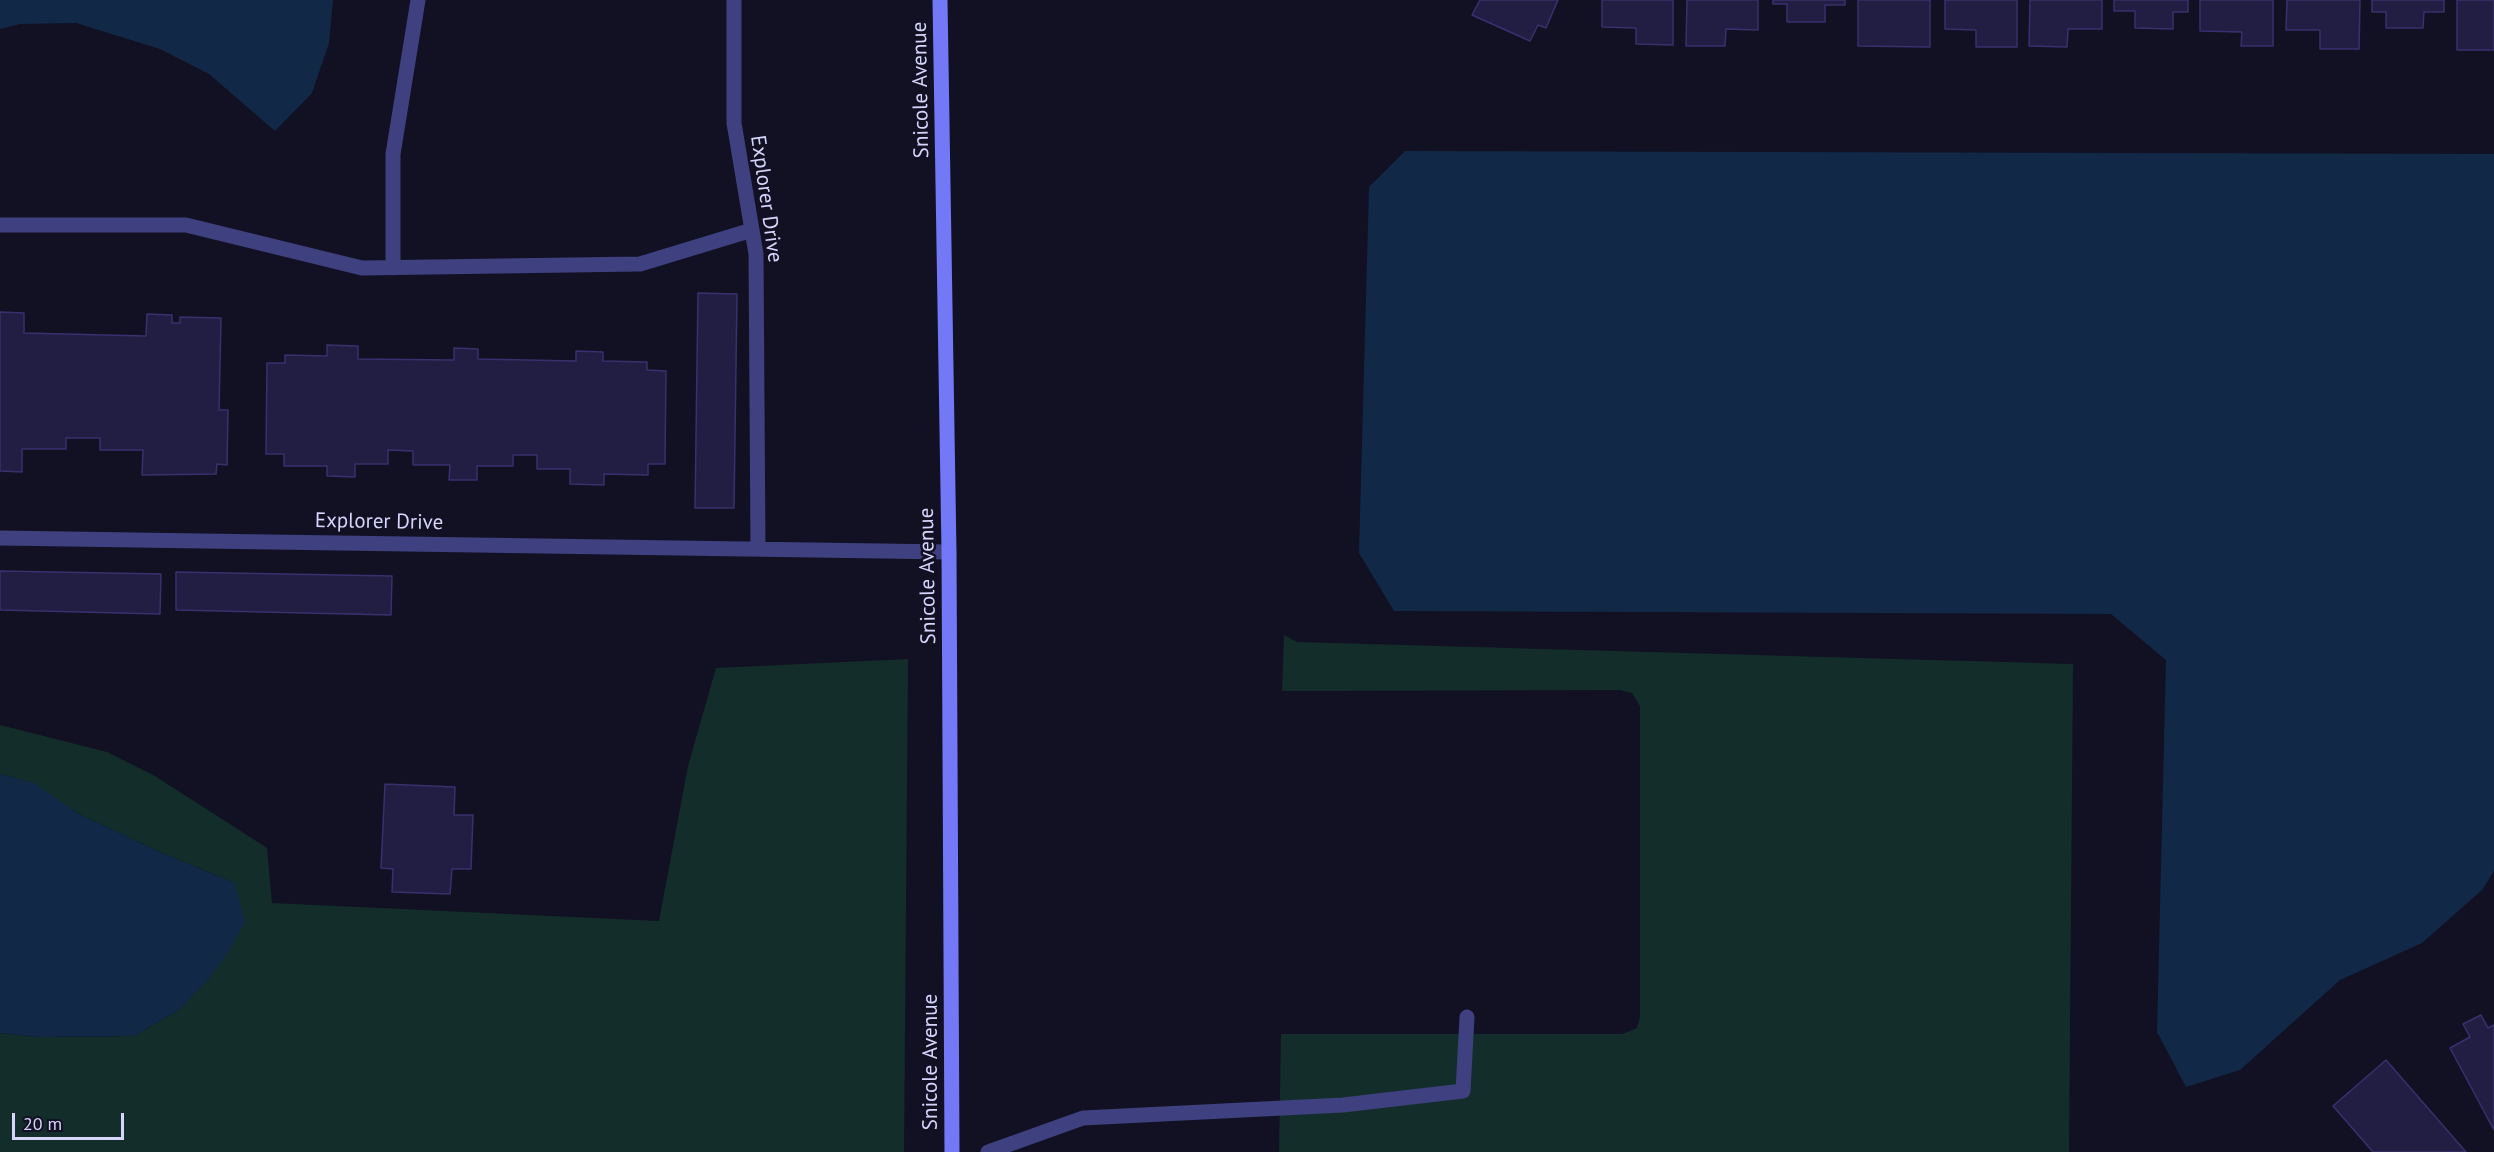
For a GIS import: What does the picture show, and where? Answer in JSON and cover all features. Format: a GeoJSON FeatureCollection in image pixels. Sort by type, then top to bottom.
{"type":"FeatureCollection","features":[{"type":"Feature","properties":{"kind":"street"},"geometry":{"type":"LineString","coordinates":[[393,268],[393,154],[418,0]]}},
{"type":"Feature","properties":{"kind":"street","name":"Explorer Drive"},"geometry":{"type":"LineString","coordinates":[[734,0],[734,123],[756,254],[758,549]]}},
{"type":"Feature","properties":{"kind":"street","name":"Snicole Avenue"},"geometry":{"type":"LineString","coordinates":[[940,0],[949,552],[952,1152]]}},
{"type":"Feature","properties":{"kind":"street"},"geometry":{"type":"LineString","coordinates":[[0,225],[186,225],[362,268],[640,264],[752,230]]}},
{"type":"Feature","properties":{"kind":"street","name":"Explorer Drive"},"geometry":{"type":"LineString","coordinates":[[0,538],[949,552]]}},
{"type":"Feature","properties":{"kind":"street"},"geometry":{"type":"LineString","coordinates":[[988,1152],[1083,1118],[1343,1105],[1463,1091],[1467,1017]]}},
{"type":"Feature","properties":{"kind":"green space"},"geometry":{"type":"Polygon","coordinates":[[[1284,635],[1297,642],[2073,664],[2069,1152],[1279,1152],[1281,1034],[1622,1034],[1637,1028],[1640,1017],[1640,706],[1632,693],[1620,690],[1282,691],[1284,635]]]}},
{"type":"Feature","properties":{"kind":"green space"},"geometry":{"type":"Polygon","coordinates":[[[908,659],[904,1152],[0,1152],[0,1033],[39,1037],[134,1036],[180,1009],[211,976],[235,883],[155,850],[77,813],[33,783],[0,774],[0,725],[107,752],[155,776],[267,848],[272,903],[659,921],[688,766],[716,668],[908,659]]]}},
{"type":"Feature","properties":{"kind":"water"},"geometry":{"type":"Polygon","coordinates":[[[0,0],[333,0],[329,43],[312,93],[275,131],[209,74],[160,49],[76,23],[20,24],[0,29],[0,0]]]}},
{"type":"Feature","properties":{"kind":"water"},"geometry":{"type":"Polygon","coordinates":[[[1405,151],[2494,154],[2494,871],[2482,890],[2422,943],[2340,980],[2240,1070],[2186,1087],[2157,1032],[2166,660],[2111,614],[1394,611],[1359,553],[1369,187],[1405,151]]]}},
{"type":"Feature","properties":{"kind":"water"},"geometry":{"type":"Polygon","coordinates":[[[0,774],[34,783],[77,813],[155,850],[235,883],[245,922],[229,951],[211,976],[180,1009],[134,1036],[39,1037],[0,1033],[0,774]]]}},
{"type":"Feature","properties":{"kind":"building"},"geometry":{"type":"Polygon","coordinates":[[[1480,0],[1558,0],[1546,28],[1538,25],[1530,41],[1472,15],[1480,0]]]}},
{"type":"Feature","properties":{"kind":"building"},"geometry":{"type":"Polygon","coordinates":[[[1602,0],[1673,0],[1673,45],[1636,44],[1636,28],[1602,27],[1602,0]]]}},
{"type":"Feature","properties":{"kind":"building"},"geometry":{"type":"Polygon","coordinates":[[[1687,0],[1758,0],[1758,30],[1726,29],[1725,46],[1686,46],[1687,0]]]}},
{"type":"Feature","properties":{"kind":"building"},"geometry":{"type":"Polygon","coordinates":[[[1773,0],[1845,0],[1845,5],[1825,5],[1825,22],[1787,22],[1787,4],[1773,4],[1773,0]]]}},
{"type":"Feature","properties":{"kind":"building"},"geometry":{"type":"Polygon","coordinates":[[[1858,0],[1930,0],[1930,47],[1858,46],[1858,0]]]}},
{"type":"Feature","properties":{"kind":"building"},"geometry":{"type":"Polygon","coordinates":[[[1945,0],[2017,0],[2017,47],[1976,47],[1976,30],[1945,29],[1945,0]]]}},
{"type":"Feature","properties":{"kind":"building"},"geometry":{"type":"Polygon","coordinates":[[[2030,0],[2102,0],[2102,29],[2068,29],[2067,47],[2029,46],[2030,0]]]}},
{"type":"Feature","properties":{"kind":"building"},"geometry":{"type":"Polygon","coordinates":[[[2114,0],[2188,0],[2188,12],[2173,12],[2173,29],[2135,28],[2135,11],[2114,11],[2114,0]]]}},
{"type":"Feature","properties":{"kind":"building"},"geometry":{"type":"Polygon","coordinates":[[[2200,0],[2273,0],[2273,46],[2241,46],[2242,32],[2200,31],[2200,0]]]}},
{"type":"Feature","properties":{"kind":"building"},"geometry":{"type":"Polygon","coordinates":[[[2287,0],[2360,0],[2359,49],[2320,49],[2320,30],[2286,30],[2287,0]]]}},
{"type":"Feature","properties":{"kind":"building"},"geometry":{"type":"Polygon","coordinates":[[[2372,0],[2444,0],[2444,12],[2424,12],[2423,28],[2386,28],[2386,12],[2372,12],[2372,0]]]}},
{"type":"Feature","properties":{"kind":"building"},"geometry":{"type":"Polygon","coordinates":[[[2457,0],[2494,0],[2494,50],[2457,50],[2457,0]]]}},
{"type":"Feature","properties":{"kind":"building"},"geometry":{"type":"Polygon","coordinates":[[[698,293],[737,294],[734,508],[695,508],[698,293]]]}},
{"type":"Feature","properties":{"kind":"building"},"geometry":{"type":"Polygon","coordinates":[[[0,312],[24,313],[24,333],[146,336],[147,314],[172,315],[172,323],[180,323],[180,317],[221,318],[219,410],[228,410],[227,465],[217,464],[216,474],[142,475],[143,450],[100,450],[100,438],[66,438],[66,449],[22,449],[22,472],[0,471],[0,312]]]}},
{"type":"Feature","properties":{"kind":"building"},"geometry":{"type":"Polygon","coordinates":[[[327,345],[358,346],[358,359],[454,360],[454,348],[478,349],[478,359],[576,361],[576,351],[603,352],[603,361],[647,362],[647,370],[666,371],[665,464],[648,464],[648,475],[604,474],[604,485],[570,484],[570,469],[537,469],[537,455],[513,455],[513,466],[477,466],[477,480],[449,480],[450,465],[413,465],[413,451],[388,450],[388,464],[355,464],[355,477],[327,476],[327,466],[284,466],[284,454],[266,454],[267,363],[285,363],[285,355],[327,356],[327,345]]]}},
{"type":"Feature","properties":{"kind":"building"},"geometry":{"type":"Polygon","coordinates":[[[0,571],[161,574],[160,614],[0,610],[0,571]]]}},
{"type":"Feature","properties":{"kind":"building"},"geometry":{"type":"Polygon","coordinates":[[[176,572],[392,576],[391,615],[176,610],[176,572]]]}},
{"type":"Feature","properties":{"kind":"building"},"geometry":{"type":"Polygon","coordinates":[[[385,784],[455,787],[454,815],[473,815],[471,869],[452,869],[450,894],[392,892],[393,869],[381,868],[385,784]]]}},
{"type":"Feature","properties":{"kind":"building"},"geometry":{"type":"Polygon","coordinates":[[[2481,1015],[2488,1028],[2494,1025],[2494,1130],[2450,1048],[2470,1037],[2463,1024],[2481,1015]]]}},
{"type":"Feature","properties":{"kind":"building"},"geometry":{"type":"Polygon","coordinates":[[[2386,1060],[2466,1152],[2373,1152],[2333,1106],[2386,1060]]]}}]}
